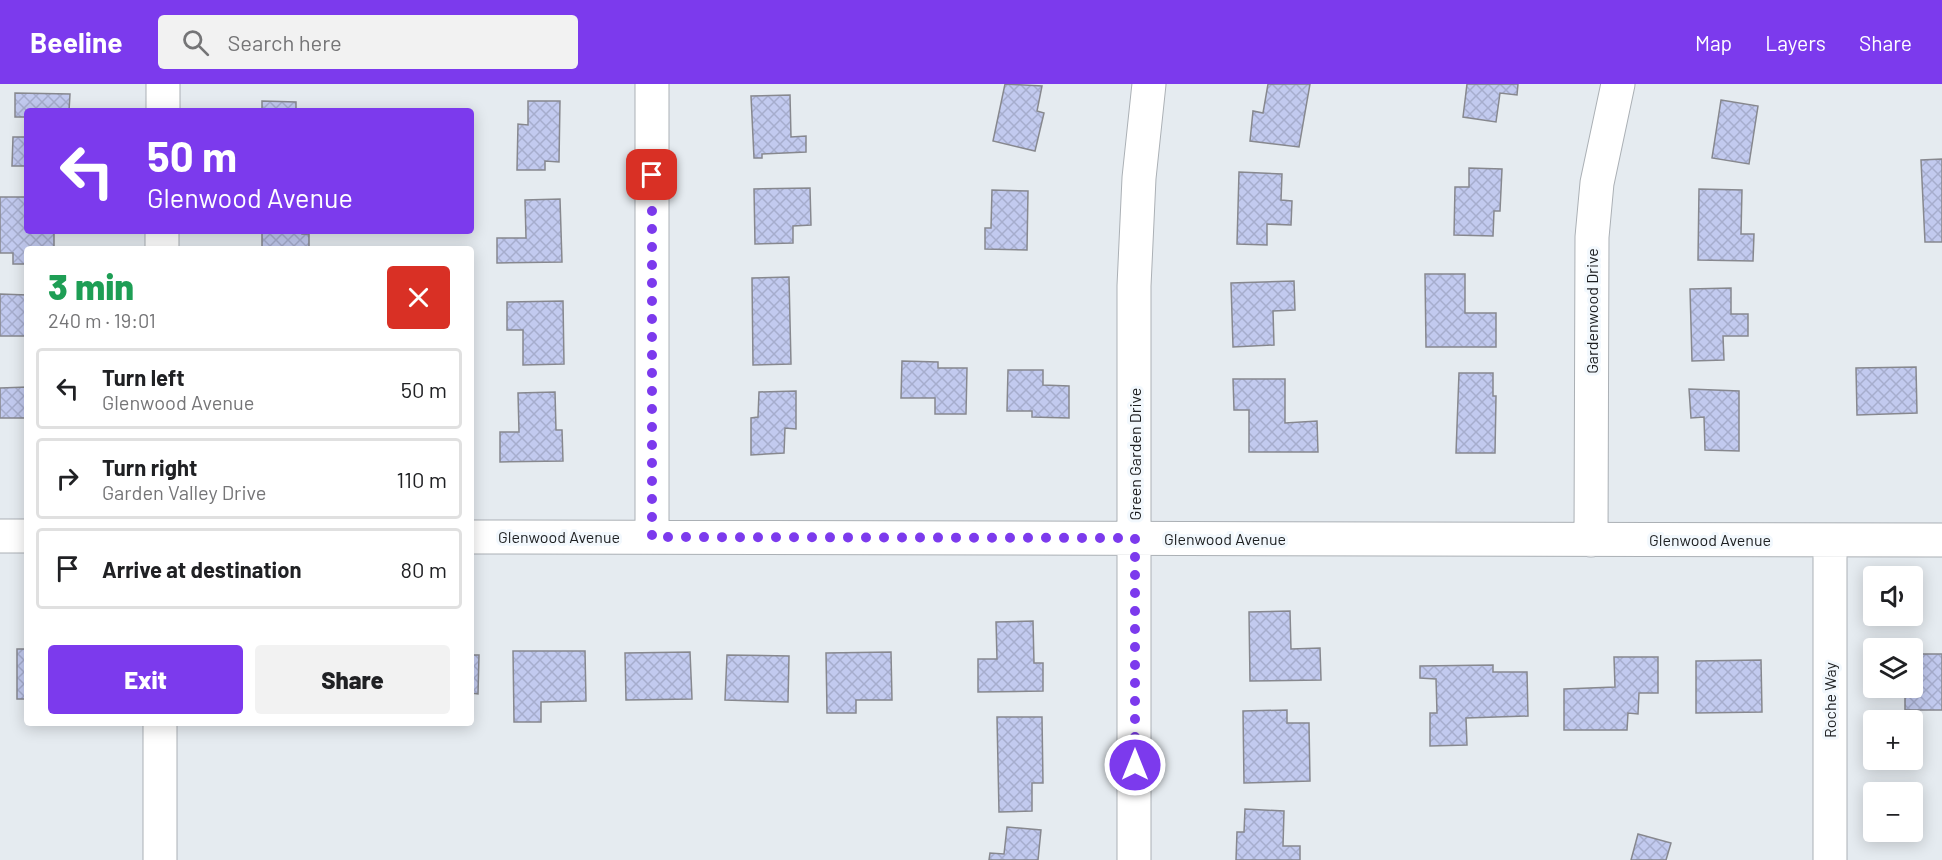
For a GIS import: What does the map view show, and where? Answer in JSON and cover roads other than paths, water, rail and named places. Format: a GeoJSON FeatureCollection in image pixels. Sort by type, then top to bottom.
{"type":"FeatureCollection","features":[{"type":"Feature","properties":{"kind":"street"},"geometry":{"type":"LineString","coordinates":[[163,84],[163,108]]}},
{"type":"Feature","properties":{"kind":"street"},"geometry":{"type":"LineString","coordinates":[[652,84],[652,537]]}},
{"type":"Feature","properties":{"kind":"street","name":"Green Garden Drive"},"geometry":{"type":"LineString","coordinates":[[1134,860],[1134,286],[1139,178],[1149,84]]}},
{"type":"Feature","properties":{"kind":"street","name":"Gardenwood Drive"},"geometry":{"type":"LineString","coordinates":[[1591,540],[1592,237],[1597,183],[1618,84]]}},
{"type":"Feature","properties":{"kind":"street"},"geometry":{"type":"LineString","coordinates":[[0,536],[24,536]]}},
{"type":"Feature","properties":{"kind":"street","name":"Glenwood Avenue"},"geometry":{"type":"LineString","coordinates":[[474,537],[1942,540]]}},
{"type":"Feature","properties":{"kind":"street","name":"Roche Way"},"geometry":{"type":"LineString","coordinates":[[1830,540],[1830,860]]}},
{"type":"Feature","properties":{"kind":"street"},"geometry":{"type":"LineString","coordinates":[[160,726],[160,860]]}}]}
